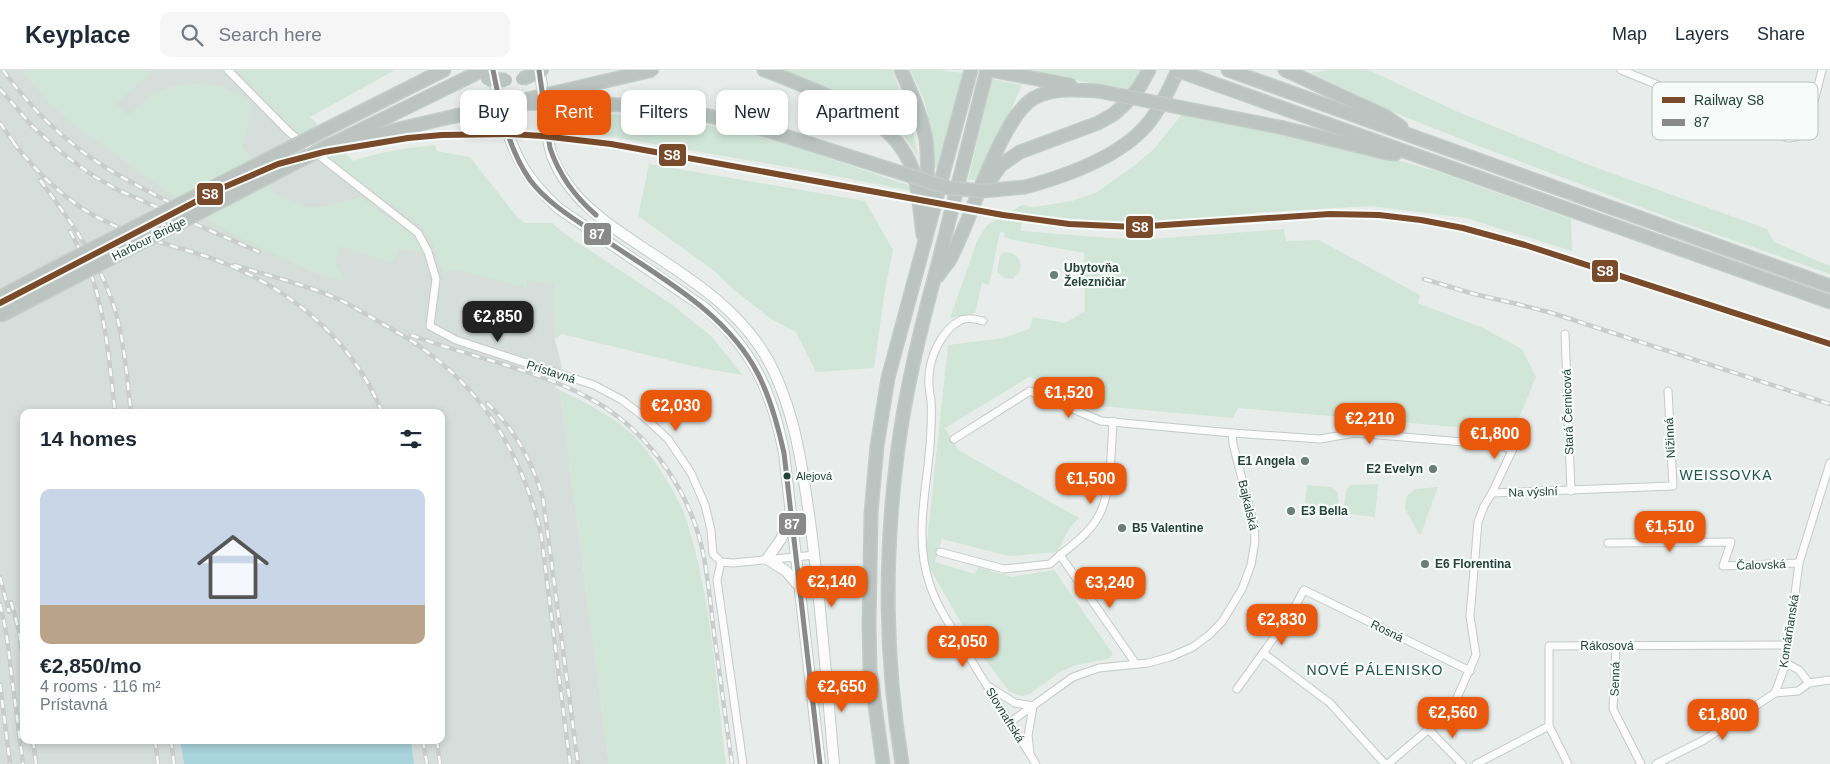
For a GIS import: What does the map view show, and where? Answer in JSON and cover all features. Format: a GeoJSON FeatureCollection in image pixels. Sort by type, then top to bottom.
{"type":"FeatureCollection","features":[{"type":"Feature","properties":{"kind":"highway"},"geometry":{"type":"LineString","coordinates":[[387,97],[423,70]]}},
{"type":"Feature","properties":{"kind":"highway"},"geometry":{"type":"LineString","coordinates":[[0,296],[387,97],[444,70]]}},
{"type":"Feature","properties":{"kind":"highway"},"geometry":{"type":"LineString","coordinates":[[527,100],[653,70]]}},
{"type":"Feature","properties":{"kind":"highway"},"geometry":{"type":"LineString","coordinates":[[764,70],[862,111],[897,142],[912,168],[917,186],[924,243]]}},
{"type":"Feature","properties":{"kind":"highway"},"geometry":{"type":"LineString","coordinates":[[901,70],[916,107],[926,140],[927,186],[924,243]]}},
{"type":"Feature","properties":{"kind":"highway"},"geometry":{"type":"LineString","coordinates":[[883,764],[870,669],[869,617],[871,513],[877,446],[888,378],[970,70]]}},
{"type":"Feature","properties":{"kind":"highway"},"geometry":{"type":"LineString","coordinates":[[902,764],[889,668],[888,567],[897,455],[904,410],[933,283],[988,70],[1284,128],[1387,153],[1412,154]]}},
{"type":"Feature","properties":{"kind":"highway"},"geometry":{"type":"LineString","coordinates":[[979,194],[1002,165],[1020,152],[1098,123],[1114,114],[1140,86],[1149,70]]}},
{"type":"Feature","properties":{"kind":"highway"},"geometry":{"type":"LineString","coordinates":[[527,103],[614,104],[663,108],[701,114],[769,131],[949,188],[982,191],[1025,187],[1078,171],[1127,142],[1150,122],[1168,94],[1177,70],[1830,302]]}},
{"type":"Feature","properties":{"kind":"highway"},"geometry":{"type":"LineString","coordinates":[[1228,70],[1830,286]]}},
{"type":"Feature","properties":{"kind":"highway"},"geometry":{"type":"LineString","coordinates":[[1285,70],[1385,116],[1418,138]]}},
{"type":"Feature","properties":{"kind":"highway"},"geometry":{"type":"LineString","coordinates":[[324,148],[493,76],[542,79]]}},
{"type":"Feature","properties":{"kind":"highway"},"geometry":{"type":"LineString","coordinates":[[933,283],[949,260],[995,155],[1020,111],[1033,98],[1057,90],[1098,91]]}},
{"type":"Feature","properties":{"kind":"highway"},"geometry":{"type":"LineString","coordinates":[[324,148],[460,116]]}},
{"type":"Feature","properties":{"kind":"highway","name":"Harbour Bridge"},"geometry":{"type":"LineString","coordinates":[[0,316],[324,148]]}},
{"type":"Feature","properties":{"kind":"main road"},"geometry":{"type":"LineString","coordinates":[[493,76],[496,90]]}},
{"type":"Feature","properties":{"kind":"main road"},"geometry":{"type":"LineString","coordinates":[[508,135],[512,148],[531,181],[558,208],[696,300],[719,320],[742,347],[763,381],[776,415],[784,453],[820,764]]}},
{"type":"Feature","properties":{"kind":"main road"},"geometry":{"type":"LineString","coordinates":[[550,135],[554,159],[571,190],[609,226],[704,289],[729,310],[756,341],[777,378],[792,419],[804,475],[815,555],[834,764]]}},
{"type":"Feature","properties":{"kind":"main road"},"geometry":{"type":"LineString","coordinates":[[791,514],[781,539],[767,559],[786,571],[800,587]]}},
{"type":"Feature","properties":{"kind":"street","name":"Prístavná"},"geometry":{"type":"LineString","coordinates":[[228,70],[289,132],[418,234],[428,252],[436,279],[430,326],[456,340],[594,385],[622,400],[655,426],[676,450],[698,486],[707,513],[714,554],[721,562]]}},
{"type":"Feature","properties":{"kind":"street"},"geometry":{"type":"LineString","coordinates":[[1621,70],[1652,83]]}},
{"type":"Feature","properties":{"kind":"street"},"geometry":{"type":"LineString","coordinates":[[1818,85],[1822,70]]}},
{"type":"Feature","properties":{"kind":"street","name":"Slovnaftská"},"geometry":{"type":"LineString","coordinates":[[983,320],[968,318],[953,325],[937,348],[932,360],[929,376],[931,421],[922,518],[922,555],[930,587],[937,602],[1009,723],[1036,764]]}},
{"type":"Feature","properties":{"kind":"street","name":"Stará Černicová"},"geometry":{"type":"LineString","coordinates":[[1566,334],[1571,490]]}},
{"type":"Feature","properties":{"kind":"street","name":"Nížinná"},"geometry":{"type":"LineString","coordinates":[[1668,390],[1673,486]]}},
{"type":"Feature","properties":{"kind":"street"},"geometry":{"type":"LineString","coordinates":[[954,439],[1030,391],[1101,420],[1232,433],[1320,439],[1355,433],[1499,445],[1512,450]]}},
{"type":"Feature","properties":{"kind":"street"},"geometry":{"type":"LineString","coordinates":[[940,552],[1004,569],[1050,564],[1079,540],[1098,517],[1107,493],[1113,421]]}},
{"type":"Feature","properties":{"kind":"street","name":"Bajkalská"},"geometry":{"type":"LineString","coordinates":[[1009,723],[1073,677],[1099,668],[1136,664],[1170,657],[1201,641],[1222,622],[1242,589],[1254,554],[1254,525],[1232,444],[1232,433]]}},
{"type":"Feature","properties":{"kind":"street"},"geometry":{"type":"LineString","coordinates":[[1492,493],[1520,436]]}},
{"type":"Feature","properties":{"kind":"street","name":"Komárňanská"},"geometry":{"type":"LineString","coordinates":[[1775,693],[1786,663],[1799,563],[1830,463]]}},
{"type":"Feature","properties":{"kind":"street","name":"Na výslní"},"geometry":{"type":"LineString","coordinates":[[1387,764],[1452,709],[1470,671],[1476,655],[1470,616],[1478,522],[1484,506],[1492,493],[1673,486]]}},
{"type":"Feature","properties":{"kind":"street","name":"Čalovská"},"geometry":{"type":"LineString","coordinates":[[1608,543],[1731,542],[1722,566],[1799,563]]}},
{"type":"Feature","properties":{"kind":"street"},"geometry":{"type":"LineString","coordinates":[[743,764],[717,580],[721,562],[733,563],[815,555]]}},
{"type":"Feature","properties":{"kind":"street"},"geometry":{"type":"LineString","coordinates":[[1060,556],[1136,664]]}},
{"type":"Feature","properties":{"kind":"street","name":"Rosná"},"geometry":{"type":"LineString","coordinates":[[1263,653],[1291,614],[1304,590],[1470,671]]}},
{"type":"Feature","properties":{"kind":"street","name":"Rákosová"},"geometry":{"type":"LineString","coordinates":[[1568,764],[1548,726],[1549,646],[1788,645]]}},
{"type":"Feature","properties":{"kind":"street","name":"Senná"},"geometry":{"type":"LineString","coordinates":[[1616,647],[1614,709],[1641,764]]}},
{"type":"Feature","properties":{"kind":"street"},"geometry":{"type":"LineString","coordinates":[[1237,689],[1263,653],[1330,703],[1387,764]]}},
{"type":"Feature","properties":{"kind":"street"},"geometry":{"type":"LineString","coordinates":[[1786,663],[1799,670],[1809,683]]}},
{"type":"Feature","properties":{"kind":"street"},"geometry":{"type":"LineString","coordinates":[[1656,764],[1704,740],[1775,693],[1798,691],[1809,683],[1830,680]]}},
{"type":"Feature","properties":{"kind":"street"},"geometry":{"type":"LineString","coordinates":[[986,685],[1015,703],[1033,706],[1028,736],[1031,756]]}},
{"type":"Feature","properties":{"kind":"street"},"geometry":{"type":"LineString","coordinates":[[1476,764],[1548,726]]}},
{"type":"Feature","properties":{"kind":"street"},"geometry":{"type":"LineString","coordinates":[[1428,729],[1462,764]]}},
{"type":"Feature","properties":{"kind":"shaded area"},"geometry":{"type":"Polygon","coordinates":[[[0,70],[264,70],[353,161],[458,235],[554,285],[555,339],[562,367],[555,388],[560,390],[609,764],[414,764],[412,744],[445,744],[445,409],[20,409],[20,744],[181,744],[184,764],[0,764],[0,70]]]}},
{"type":"Feature","properties":{"kind":"green space"},"geometry":{"type":"Polygon","coordinates":[[[22,70],[151,70],[147,77],[115,103],[128,116],[154,94],[173,87],[198,84],[210,85],[233,92],[244,98],[252,106],[242,147],[273,192],[306,207],[324,207],[360,197],[413,235],[423,252],[399,248],[393,263],[340,246],[335,262],[345,281],[312,272],[238,237],[195,212],[75,125],[52,106],[22,70]]]}},
{"type":"Feature","properties":{"kind":"green space"},"geometry":{"type":"Polygon","coordinates":[[[236,70],[395,70],[310,117],[305,113],[353,161],[393,151],[435,145],[437,151],[470,157],[518,218],[525,223],[552,223],[565,234],[674,306],[711,336],[743,375],[700,368],[562,334],[555,339],[554,285],[527,279],[527,288],[455,269],[443,273],[433,245],[422,226],[343,170],[290,126],[236,70]]]}},
{"type":"Feature","properties":{"kind":"green space"},"geometry":{"type":"Polygon","coordinates":[[[783,70],[892,70],[900,90],[833,90],[783,70]]]}},
{"type":"Feature","properties":{"kind":"green space"},"geometry":{"type":"Polygon","coordinates":[[[910,70],[964,73],[940,169],[934,168],[932,133],[924,99],[910,70]]]}},
{"type":"Feature","properties":{"kind":"green space"},"geometry":{"type":"Polygon","coordinates":[[[1028,70],[1142,70],[1129,91],[1028,70]]]}},
{"type":"Feature","properties":{"kind":"green space"},"geometry":{"type":"Polygon","coordinates":[[[1329,70],[1369,70],[1456,111],[1589,165],[1767,229],[1774,242],[1830,266],[1830,274],[1678,221],[1471,143],[1398,114],[1310,73],[1329,70]]]}},
{"type":"Feature","properties":{"kind":"green space"},"geometry":{"type":"Polygon","coordinates":[[[992,79],[1022,85],[980,180],[968,180],[992,79]]]}},
{"type":"Feature","properties":{"kind":"green space"},"geometry":{"type":"Polygon","coordinates":[[[611,114],[621,115],[621,135],[706,135],[706,125],[716,127],[716,135],[755,136],[908,185],[911,191],[805,170],[601,135],[611,135],[611,114]]]}},
{"type":"Feature","properties":{"kind":"green space"},"geometry":{"type":"Polygon","coordinates":[[[1182,114],[1337,143],[1439,172],[1571,219],[1572,251],[1466,218],[1371,206],[1264,212],[1190,220],[1106,222],[1023,214],[1021,231],[1138,240],[1284,229],[1286,241],[1319,240],[1420,295],[1418,303],[1483,328],[1522,349],[1536,377],[1513,432],[1238,408],[1233,418],[1100,406],[1029,377],[945,428],[958,450],[1079,518],[1069,529],[1057,552],[1009,556],[942,539],[935,562],[975,574],[978,567],[1012,577],[1054,570],[1113,654],[1108,659],[1076,665],[1060,672],[1030,694],[1017,695],[1009,691],[976,649],[925,560],[948,345],[1003,338],[1029,329],[1033,317],[1065,323],[1085,311],[1084,253],[1013,240],[1004,237],[1005,233],[1000,232],[989,285],[982,283],[975,313],[950,318],[977,241],[987,225],[1022,205],[1034,207],[1072,201],[1097,192],[1154,149],[1182,114]]]}},
{"type":"Feature","properties":{"kind":"green space"},"geometry":{"type":"Polygon","coordinates":[[[902,135],[914,135],[918,157],[902,135]]]}},
{"type":"Feature","properties":{"kind":"green space"},"geometry":{"type":"Polygon","coordinates":[[[649,164],[865,201],[893,250],[884,296],[874,368],[816,372],[796,332],[771,319],[734,290],[713,270],[638,216],[649,164]]]}},
{"type":"Feature","properties":{"kind":"green space"},"geometry":{"type":"Polygon","coordinates":[[[1005,252],[1013,254],[1019,260],[1020,271],[1013,279],[1004,278],[997,272],[1000,255],[1005,252]]]}},
{"type":"Feature","properties":{"kind":"green space"},"geometry":{"type":"Polygon","coordinates":[[[560,390],[608,416],[634,436],[663,474],[685,516],[694,545],[707,607],[726,764],[609,764],[560,390]]]}},
{"type":"Feature","properties":{"kind":"green space"},"geometry":{"type":"Polygon","coordinates":[[[1378,484],[1375,517],[1349,514],[1344,509],[1346,490],[1350,485],[1378,484]]]}},
{"type":"Feature","properties":{"kind":"green space"},"geometry":{"type":"Polygon","coordinates":[[[1307,485],[1331,487],[1338,493],[1339,514],[1304,511],[1307,485]]]}},
{"type":"Feature","properties":{"kind":"green space"},"geometry":{"type":"Polygon","coordinates":[[[1438,487],[1421,534],[1419,534],[1405,509],[1406,497],[1415,489],[1438,487]]]}},
{"type":"Feature","properties":{"kind":"water"},"geometry":{"type":"Polygon","coordinates":[[[181,744],[412,744],[414,764],[184,764],[181,744]]]}},
{"type":"Feature","properties":{"kind":"railway"},"geometry":{"type":"LineString","coordinates":[[3,70],[36,110],[74,145],[113,172],[193,215]]}},
{"type":"Feature","properties":{"kind":"railway"},"geometry":{"type":"LineString","coordinates":[[0,89],[33,127],[67,157],[95,177],[118,190],[259,252]]}},
{"type":"Feature","properties":{"kind":"railway"},"geometry":{"type":"LineString","coordinates":[[0,123],[17,147]]}},
{"type":"Feature","properties":{"kind":"railway"},"geometry":{"type":"LineString","coordinates":[[13,142],[48,180],[88,212],[129,232],[231,266],[259,280],[310,314],[332,335],[351,358],[368,384],[380,409]]}},
{"type":"Feature","properties":{"kind":"railway"},"geometry":{"type":"LineString","coordinates":[[40,180],[84,243],[110,294],[122,337],[131,409]]}},
{"type":"Feature","properties":{"kind":"railway"},"geometry":{"type":"LineString","coordinates":[[70,231],[94,283],[108,347],[115,409]]}},
{"type":"Feature","properties":{"kind":"railway"},"geometry":{"type":"LineString","coordinates":[[234,265],[338,299],[408,338],[445,367],[465,386],[499,430],[524,479],[541,533],[570,764]]}},
{"type":"Feature","properties":{"kind":"railway"},"geometry":{"type":"LineString","coordinates":[[1424,279],[1474,294],[1552,313],[1830,404]]}},
{"type":"Feature","properties":{"kind":"railway"},"geometry":{"type":"LineString","coordinates":[[411,335],[546,379],[589,398],[626,424],[658,457],[683,497],[693,518],[703,551],[732,764]]}},
{"type":"Feature","properties":{"kind":"railway"},"geometry":{"type":"LineString","coordinates":[[487,403],[506,424],[521,446],[534,471],[543,498],[578,764]]}},
{"type":"Feature","properties":{"kind":"railway"},"geometry":{"type":"LineString","coordinates":[[0,577],[9,612]]}},
{"type":"Feature","properties":{"kind":"railway"},"geometry":{"type":"LineString","coordinates":[[11,602],[20,638]]}},
{"type":"Feature","properties":{"kind":"railway"},"geometry":{"type":"LineString","coordinates":[[0,604],[6,631],[20,741]]}},
{"type":"Feature","properties":{"kind":"railway"},"geometry":{"type":"LineString","coordinates":[[0,684],[10,764]]}},
{"type":"Feature","properties":{"kind":"railway"},"geometry":{"type":"LineString","coordinates":[[20,744],[23,764]]}},
{"type":"Feature","properties":{"kind":"railway"},"geometry":{"type":"LineString","coordinates":[[34,744],[36,764]]}},
{"type":"Feature","properties":{"kind":"railway"},"geometry":{"type":"LineString","coordinates":[[156,744],[158,764]]}},
{"type":"Feature","properties":{"kind":"railway"},"geometry":{"type":"LineString","coordinates":[[172,744],[174,764]]}},
{"type":"Feature","properties":{"kind":"railway"},"geometry":{"type":"LineString","coordinates":[[424,744],[427,764]]}},
{"type":"Feature","properties":{"kind":"railway"},"geometry":{"type":"LineString","coordinates":[[438,744],[440,764]]}},
{"type":"Feature","properties":{"kind":"rail line","name":"S8"},"geometry":{"type":"LineString","coordinates":[[0,303],[222,188],[278,164],[324,152],[408,138],[442,135],[509,134],[611,144],[1003,215],[1069,224],[1135,227],[1330,214],[1379,215],[1421,220],[1463,228],[1525,245],[1830,344]]}},
{"type":"Feature","properties":{"kind":"transit line","name":"87"},"geometry":{"type":"LineString","coordinates":[[493,70],[510,141],[522,167],[537,189],[563,211],[667,281],[709,313],[744,352],[763,383],[774,413],[784,453],[820,764]]}},
{"type":"Feature","properties":{"kind":"transit line","name":"87"},"geometry":{"type":"LineString","coordinates":[[539,70],[550,148],[568,184],[596,215]]}},
{"type":"Feature","properties":{"kind":"place","name":"Ubytovňa Železničiar"},"geometry":{"type":"Point","coordinates":[1054,275]}},
{"type":"Feature","properties":{"kind":"place","name":"E1 Angela"},"geometry":{"type":"Point","coordinates":[1305,461]}},
{"type":"Feature","properties":{"kind":"place","name":"E2 Evelyn"},"geometry":{"type":"Point","coordinates":[1433,469]}},
{"type":"Feature","properties":{"kind":"place","name":"Alejová"},"geometry":{"type":"Point","coordinates":[787,476]}},
{"type":"Feature","properties":{"kind":"place","name":"E3 Bella"},"geometry":{"type":"Point","coordinates":[1291,511]}},
{"type":"Feature","properties":{"kind":"place","name":"B5 Valentine"},"geometry":{"type":"Point","coordinates":[1122,528]}},
{"type":"Feature","properties":{"kind":"place","name":"E6 Florentina"},"geometry":{"type":"Point","coordinates":[1425,564]}},
{"type":"Feature","properties":{"kind":"district","name":"WEISSOVKA"},"geometry":{"type":"Point","coordinates":[1726,475]}},
{"type":"Feature","properties":{"kind":"district","name":"NOVÉ PÁLENISKO"},"geometry":{"type":"Point","coordinates":[1375,670]}}]}
